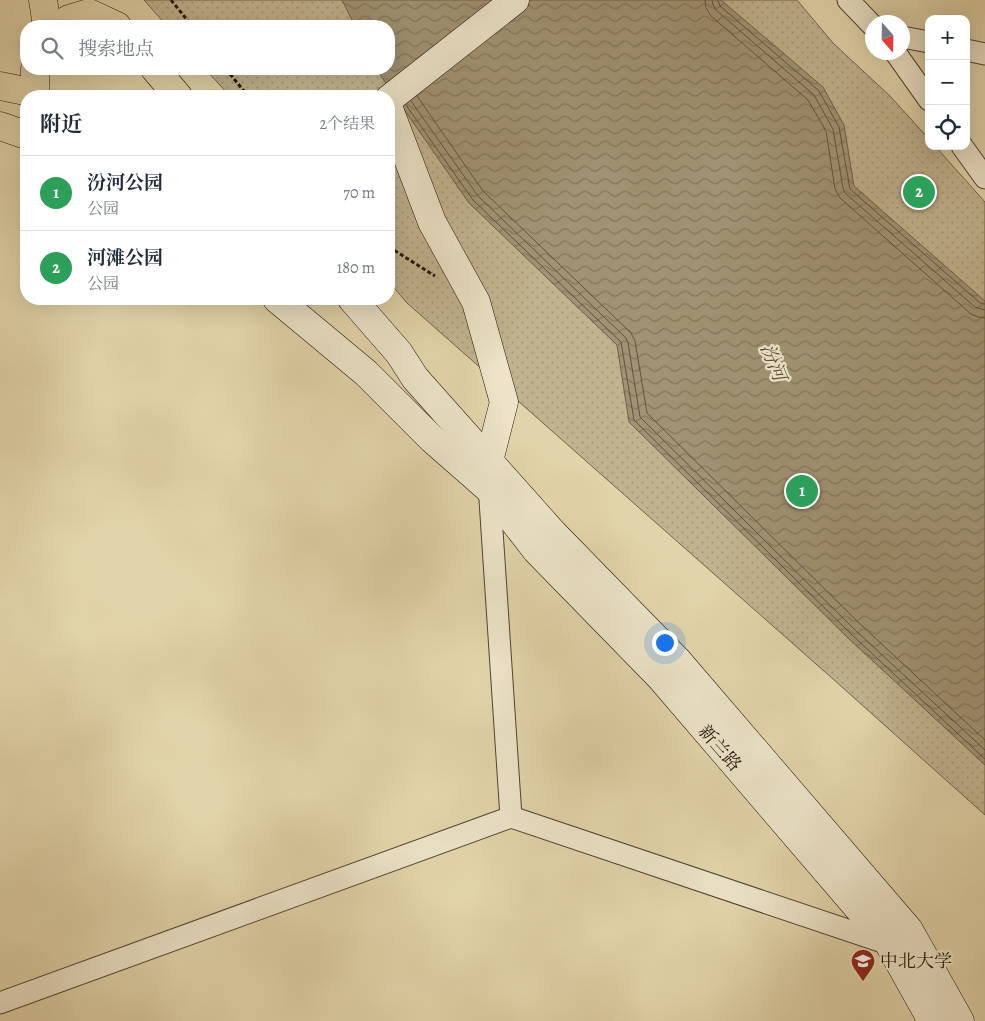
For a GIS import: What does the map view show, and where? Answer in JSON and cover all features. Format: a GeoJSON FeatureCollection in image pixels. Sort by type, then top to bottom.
{"type":"FeatureCollection","features":[{"type":"Feature","properties":{"kind":"main road"},"geometry":{"type":"LineString","coordinates":[[43,0],[45,20]]}},
{"type":"Feature","properties":{"kind":"main road"},"geometry":{"type":"LineString","coordinates":[[96,0],[112,20]]}},
{"type":"Feature","properties":{"kind":"main road"},"geometry":{"type":"LineString","coordinates":[[67,20],[89,13],[104,20]]}},
{"type":"Feature","properties":{"kind":"main road"},"geometry":{"type":"LineString","coordinates":[[160,75],[173,90]]}},
{"type":"Feature","properties":{"kind":"main road"},"geometry":{"type":"LineString","coordinates":[[0,86],[35,86]]}},
{"type":"Feature","properties":{"kind":"main road"},"geometry":{"type":"LineString","coordinates":[[0,126],[20,133]]}},
{"type":"Feature","properties":{"kind":"street"},"geometry":{"type":"LineString","coordinates":[[395,94],[515,0]]}},
{"type":"Feature","properties":{"kind":"street"},"geometry":{"type":"LineString","coordinates":[[848,0],[865,18]]}},
{"type":"Feature","properties":{"kind":"street"},"geometry":{"type":"LineString","coordinates":[[910,38],[925,41]]}},
{"type":"Feature","properties":{"kind":"street"},"geometry":{"type":"LineString","coordinates":[[970,51],[985,54]]}},
{"type":"Feature","properties":{"kind":"street"},"geometry":{"type":"LineString","coordinates":[[901,60],[925,94]]}},
{"type":"Feature","properties":{"kind":"street"},"geometry":{"type":"LineString","coordinates":[[395,125],[432,222],[476,302],[504,402],[489,462],[489,489],[511,817]]}},
{"type":"Feature","properties":{"kind":"street"},"geometry":{"type":"LineString","coordinates":[[965,150],[985,178]]}},
{"type":"Feature","properties":{"kind":"street","name":"新兰路"},"geometry":{"type":"LineString","coordinates":[[284,305],[366,373],[432,439],[678,661],[909,930],[960,1021]]}},
{"type":"Feature","properties":{"kind":"street"},"geometry":{"type":"LineString","coordinates":[[357,305],[399,354],[415,378],[489,462],[545,542]]}},
{"type":"Feature","properties":{"kind":"street","name":"新兰路"},"geometry":{"type":"LineString","coordinates":[[545,542],[889,944],[932,1021]]}},
{"type":"Feature","properties":{"kind":"street"},"geometry":{"type":"LineString","coordinates":[[0,1003],[511,817],[889,944]]}},
{"type":"Feature","properties":{"kind":"path"},"geometry":{"type":"LineString","coordinates":[[171,0],[187,20]]}},
{"type":"Feature","properties":{"kind":"path"},"geometry":{"type":"LineString","coordinates":[[231,75],[243,90]]}},
{"type":"Feature","properties":{"kind":"shaded area"},"geometry":{"type":"Polygon","coordinates":[[[144,0],[797,0],[833,43],[891,97],[925,135],[925,150],[939,150],[985,202],[985,815],[407,303],[395,289],[395,90],[224,90],[211,75],[395,75],[395,20],[162,20],[144,0]]]}},
{"type":"Feature","properties":{"kind":"water","name":"汾河"},"geometry":{"type":"Polygon","coordinates":[[[342,0],[721,0],[823,87],[844,125],[854,186],[985,301],[985,765],[847,637],[629,422],[617,345],[469,203],[395,96],[395,90],[391,90],[380,75],[395,75],[395,20],[352,20],[342,0]]]}},
{"type":"Feature","properties":{"kind":"place","name":"河滩公园"},"geometry":{"type":"Point","coordinates":[919,192]}},
{"type":"Feature","properties":{"kind":"place","name":"汾河公园"},"geometry":{"type":"Point","coordinates":[802,491]}},
{"type":"Feature","properties":{"kind":"place","name":"中北大学"},"geometry":{"type":"Point","coordinates":[863,982]}}]}
